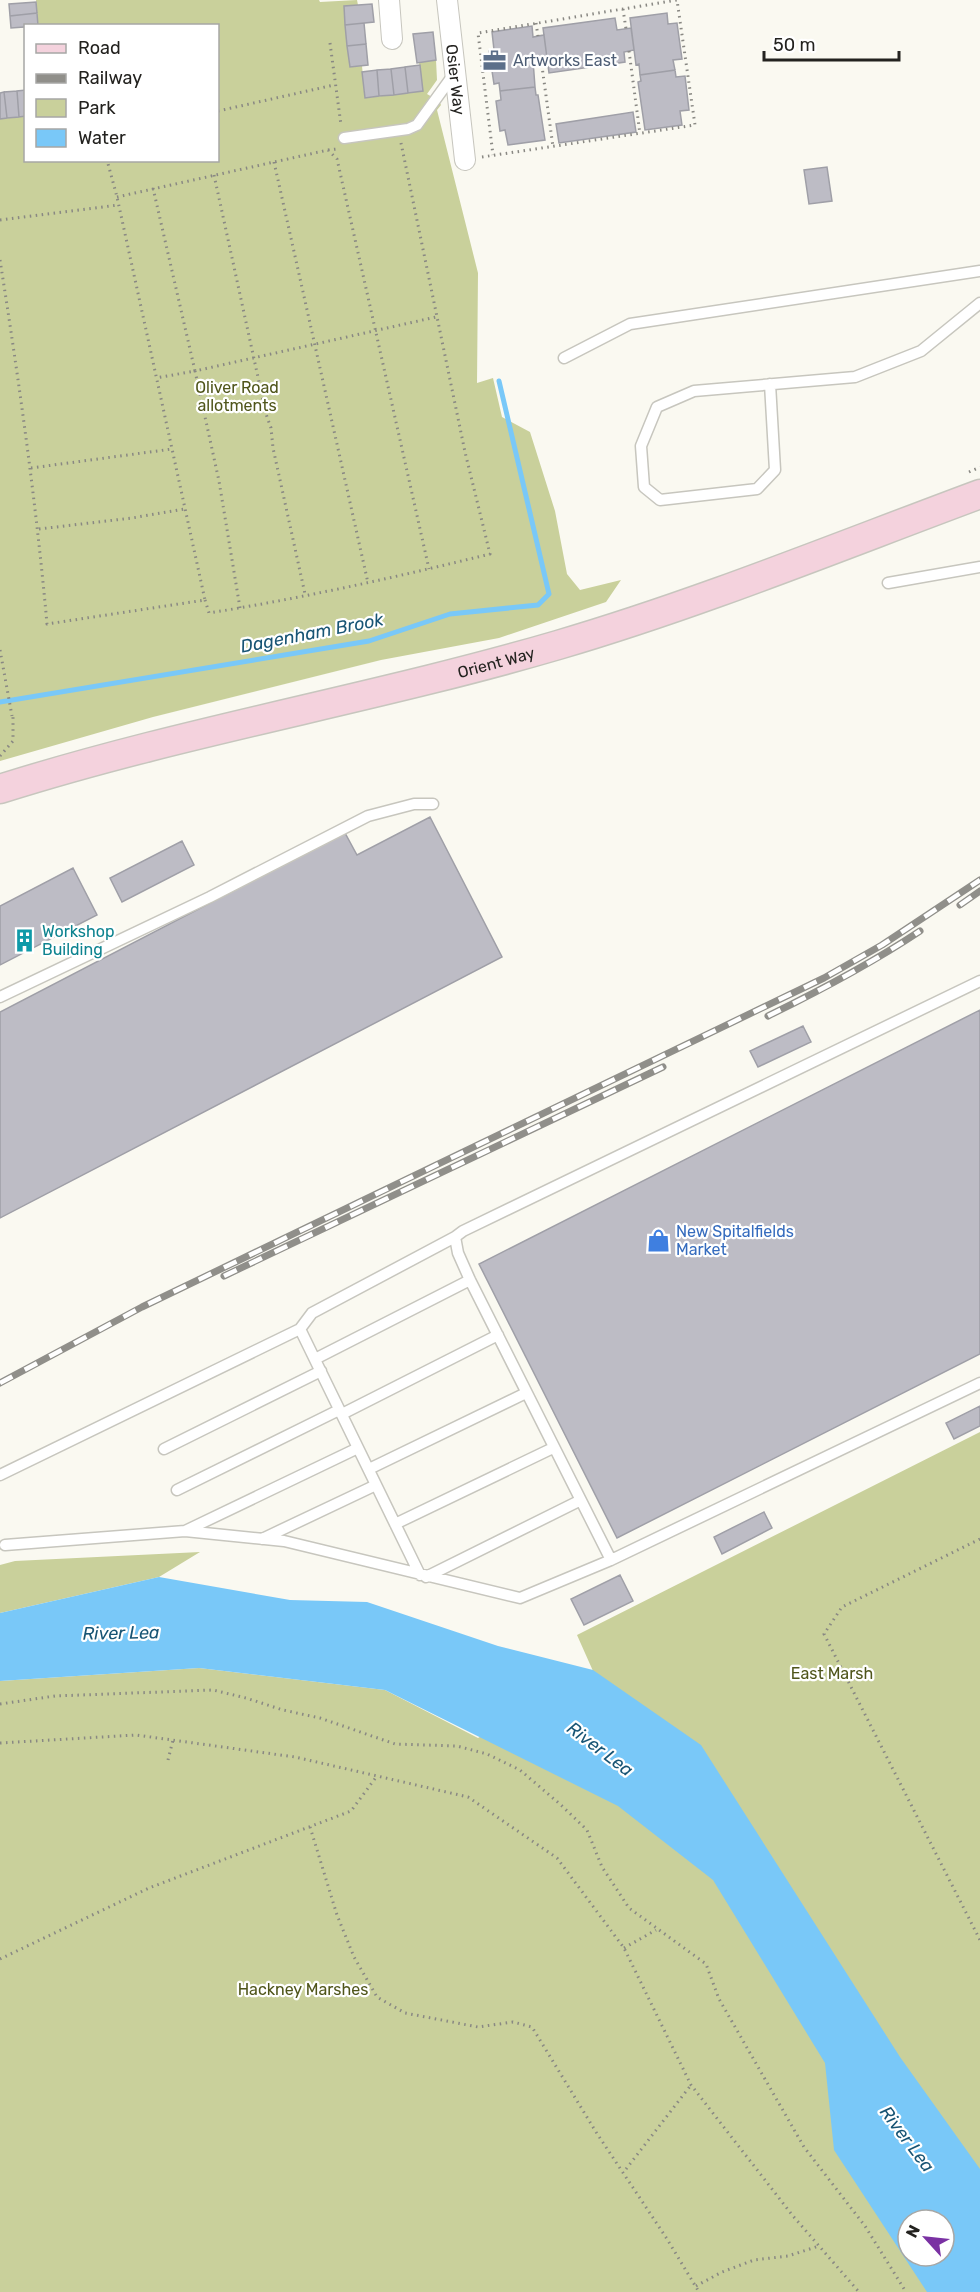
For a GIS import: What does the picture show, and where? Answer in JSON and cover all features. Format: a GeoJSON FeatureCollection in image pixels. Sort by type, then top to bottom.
{"type":"FeatureCollection","features":[{"type":"Feature","properties":{"kind":"street"},"geometry":{"type":"LineString","coordinates":[[389,0],[393,39]]}},
{"type":"Feature","properties":{"kind":"street","name":"Osier Way"},"geometry":{"type":"LineString","coordinates":[[447,0],[465,160]]}},
{"type":"Feature","properties":{"kind":"street","name":"Orient Way"},"geometry":{"type":"LineString","coordinates":[[0,789],[126,752],[369,696],[558,645],[681,605],[980,494]]}},
{"type":"Feature","properties":{"kind":"lane"},"geometry":{"type":"LineString","coordinates":[[344,138],[408,129],[417,124],[454,74]]}},
{"type":"Feature","properties":{"kind":"lane"},"geometry":{"type":"LineString","coordinates":[[564,358],[630,324],[980,271]]}},
{"type":"Feature","properties":{"kind":"lane"},"geometry":{"type":"LineString","coordinates":[[770,384],[775,470],[757,489],[660,500],[644,487],[641,446],[657,407],[694,391],[770,384],[855,377],[921,351],[980,303]]}},
{"type":"Feature","properties":{"kind":"lane"},"geometry":{"type":"LineString","coordinates":[[888,583],[980,567]]}},
{"type":"Feature","properties":{"kind":"lane"},"geometry":{"type":"LineString","coordinates":[[0,997],[210,897],[368,816],[402,807],[433,804]]}},
{"type":"Feature","properties":{"kind":"lane"},"geometry":{"type":"LineString","coordinates":[[0,1475],[300,1329],[312,1313],[455,1237],[463,1230],[980,981]]}},
{"type":"Feature","properties":{"kind":"lane"},"geometry":{"type":"LineString","coordinates":[[455,1237],[458,1253],[470,1280],[579,1501],[611,1560]]}},
{"type":"Feature","properties":{"kind":"lane"},"geometry":{"type":"LineString","coordinates":[[315,1359],[470,1280]]}},
{"type":"Feature","properties":{"kind":"lane"},"geometry":{"type":"LineString","coordinates":[[300,1329],[395,1524],[423,1576]]}},
{"type":"Feature","properties":{"kind":"lane"},"geometry":{"type":"LineString","coordinates":[[177,1490],[498,1335]]}},
{"type":"Feature","properties":{"kind":"lane"},"geometry":{"type":"LineString","coordinates":[[164,1449],[321,1371]]}},
{"type":"Feature","properties":{"kind":"lane"},"geometry":{"type":"LineString","coordinates":[[5,1545],[185,1531],[284,1541],[520,1598],[611,1560],[980,1383]]}},
{"type":"Feature","properties":{"kind":"lane"},"geometry":{"type":"LineString","coordinates":[[369,1469],[526,1393]]}},
{"type":"Feature","properties":{"kind":"lane"},"geometry":{"type":"LineString","coordinates":[[185,1531],[358,1448]]}},
{"type":"Feature","properties":{"kind":"lane"},"geometry":{"type":"LineString","coordinates":[[395,1524],[553,1448]]}},
{"type":"Feature","properties":{"kind":"lane"},"geometry":{"type":"LineString","coordinates":[[262,1539],[376,1485]]}},
{"type":"Feature","properties":{"kind":"lane"},"geometry":{"type":"LineString","coordinates":[[423,1576],[579,1501]]}},
{"type":"Feature","properties":{"kind":"path"},"geometry":{"type":"LineString","coordinates":[[465,160],[695,125],[677,0],[472,34]]}},
{"type":"Feature","properties":{"kind":"path"},"geometry":{"type":"LineString","coordinates":[[623,9],[626,29]]}},
{"type":"Feature","properties":{"kind":"path"},"geometry":{"type":"LineString","coordinates":[[536,23],[538,36]]}},
{"type":"Feature","properties":{"kind":"path"},"geometry":{"type":"LineString","coordinates":[[478,33],[493,155]]}},
{"type":"Feature","properties":{"kind":"path"},"geometry":{"type":"LineString","coordinates":[[328,150],[344,138],[334,85],[330,43]]}},
{"type":"Feature","properties":{"kind":"path"},"geometry":{"type":"LineString","coordinates":[[629,51],[640,134]]}},
{"type":"Feature","properties":{"kind":"path"},"geometry":{"type":"LineString","coordinates":[[541,59],[553,147]]}},
{"type":"Feature","properties":{"kind":"path"},"geometry":{"type":"LineString","coordinates":[[219,111],[334,85]]}},
{"type":"Feature","properties":{"kind":"path"},"geometry":{"type":"LineString","coordinates":[[108,162],[209,613],[368,583],[490,554],[465,452],[401,141],[391,142]]}},
{"type":"Feature","properties":{"kind":"path"},"geometry":{"type":"LineString","coordinates":[[117,197],[340,149]]}},
{"type":"Feature","properties":{"kind":"path"},"geometry":{"type":"LineString","coordinates":[[328,150],[337,159],[429,569]]}},
{"type":"Feature","properties":{"kind":"path"},"geometry":{"type":"LineString","coordinates":[[274,162],[368,583]]}},
{"type":"Feature","properties":{"kind":"path"},"geometry":{"type":"LineString","coordinates":[[214,175],[253,357],[271,428],[273,448],[305,594]]}},
{"type":"Feature","properties":{"kind":"path"},"geometry":{"type":"LineString","coordinates":[[153,189],[219,481],[240,608]]}},
{"type":"Feature","properties":{"kind":"path"},"geometry":{"type":"LineString","coordinates":[[0,220],[118,205]]}},
{"type":"Feature","properties":{"kind":"path"},"geometry":{"type":"LineString","coordinates":[[0,260],[39,529],[47,624],[205,600]]}},
{"type":"Feature","properties":{"kind":"path"},"geometry":{"type":"LineString","coordinates":[[156,378],[376,332],[436,317]]}},
{"type":"Feature","properties":{"kind":"path"},"geometry":{"type":"LineString","coordinates":[[31,468],[172,449]]}},
{"type":"Feature","properties":{"kind":"path"},"geometry":{"type":"LineString","coordinates":[[39,529],[185,509]]}},
{"type":"Feature","properties":{"kind":"path"},"geometry":{"type":"LineString","coordinates":[[0,650],[13,716],[13,741],[0,756]]}},
{"type":"Feature","properties":{"kind":"path"},"geometry":{"type":"LineString","coordinates":[[980,1539],[842,1607],[824,1634],[980,1940]]}},
{"type":"Feature","properties":{"kind":"path"},"geometry":{"type":"LineString","coordinates":[[0,1704],[55,1696],[213,1690],[320,1718],[395,1744],[457,1746],[487,1754],[520,1770],[587,1830],[602,1867],[629,1908],[706,1964],[719,1999],[804,2147],[865,2226],[906,2292]]}},
{"type":"Feature","properties":{"kind":"path"},"geometry":{"type":"LineString","coordinates":[[0,1743],[136,1735],[295,1757],[468,1797],[557,1858],[624,1948],[691,2085],[793,2216],[859,2292]]}},
{"type":"Feature","properties":{"kind":"path"},"geometry":{"type":"LineString","coordinates":[[168,1760],[173,1740]]}},
{"type":"Feature","properties":{"kind":"path"},"geometry":{"type":"LineString","coordinates":[[0,1959],[149,1888],[351,1811],[377,1776]]}},
{"type":"Feature","properties":{"kind":"path"},"geometry":{"type":"LineString","coordinates":[[310,1827],[337,1915],[354,1957],[377,1996],[405,2013],[478,2027],[513,2022],[532,2028],[699,2292]]}},
{"type":"Feature","properties":{"kind":"path"},"geometry":{"type":"LineString","coordinates":[[624,1948],[657,1930]]}},
{"type":"Feature","properties":{"kind":"path"},"geometry":{"type":"LineString","coordinates":[[626,2169],[691,2085]]}},
{"type":"Feature","properties":{"kind":"path"},"geometry":{"type":"LineString","coordinates":[[696,2286],[722,2272],[754,2260],[788,2256],[819,2246]]}},
{"type":"Feature","properties":{"kind":"green space","name":"Oliver Road allotments"},"geometry":{"type":"Polygon","coordinates":[[[36,0],[319,0],[320,2],[357,0],[358,5],[344,6],[350,67],[362,66],[365,98],[422,91],[419,62],[436,60],[437,80],[427,94],[439,101],[441,105],[437,110],[478,273],[477,383],[493,378],[502,417],[530,432],[555,511],[567,574],[580,590],[621,580],[606,602],[499,638],[381,660],[153,717],[0,761],[0,119],[24,116],[24,162],[219,162],[219,24],[38,24],[36,0]]]}},
{"type":"Feature","properties":{"kind":"green space","name":"Hackney Marshes"},"geometry":{"type":"Polygon","coordinates":[[[980,1432],[980,2292],[0,2292],[0,1681],[199,1668],[385,1690],[478,1738],[593,1671],[577,1635],[980,1432]]]}},
{"type":"Feature","properties":{"kind":"green space"},"geometry":{"type":"Polygon","coordinates":[[[200,1552],[159,1577],[0,1613],[0,1565],[15,1561],[200,1552]]]}},
{"type":"Feature","properties":{"kind":"water","name":"River Lea"},"geometry":{"type":"Polygon","coordinates":[[[159,1577],[290,1600],[367,1602],[498,1646],[593,1670],[701,1745],[900,2057],[980,2169],[980,2292],[927,2292],[911,2268],[956,2268],[956,2208],[896,2208],[896,2245],[834,2150],[825,2063],[713,1880],[618,1806],[385,1690],[199,1668],[0,1681],[0,1613],[159,1577]]]}},
{"type":"Feature","properties":{"kind":"building"},"geometry":{"type":"Polygon","coordinates":[[[36,2],[37,13],[10,16],[9,4],[36,2]]]}},
{"type":"Feature","properties":{"kind":"building"},"geometry":{"type":"Polygon","coordinates":[[[372,4],[374,22],[345,25],[344,6],[372,4]]]}},
{"type":"Feature","properties":{"kind":"building"},"geometry":{"type":"Polygon","coordinates":[[[37,13],[38,24],[24,24],[24,27],[11,28],[10,16],[37,13]]]}},
{"type":"Feature","properties":{"kind":"building"},"geometry":{"type":"Polygon","coordinates":[[[667,13],[668,24],[677,23],[682,59],[673,60],[675,70],[640,75],[639,64],[636,65],[630,18],[667,13]]]}},
{"type":"Feature","properties":{"kind":"building"},"geometry":{"type":"Polygon","coordinates":[[[615,18],[617,30],[631,28],[634,50],[624,52],[625,62],[549,73],[543,28],[615,18]]]}},
{"type":"Feature","properties":{"kind":"building"},"geometry":{"type":"Polygon","coordinates":[[[364,23],[366,44],[347,46],[345,25],[364,23]]]}},
{"type":"Feature","properties":{"kind":"building"},"geometry":{"type":"Polygon","coordinates":[[[532,26],[533,37],[544,35],[547,58],[533,60],[535,87],[500,91],[499,83],[494,84],[489,51],[494,50],[492,32],[532,26]]]}},
{"type":"Feature","properties":{"kind":"building"},"geometry":{"type":"Polygon","coordinates":[[[433,32],[436,60],[417,63],[413,34],[433,32]]]}},
{"type":"Feature","properties":{"kind":"building"},"geometry":{"type":"Polygon","coordinates":[[[366,44],[368,65],[350,67],[347,46],[366,44]]]}},
{"type":"Feature","properties":{"kind":"building"},"geometry":{"type":"Polygon","coordinates":[[[420,65],[423,91],[408,93],[405,67],[420,65]]]}},
{"type":"Feature","properties":{"kind":"building"},"geometry":{"type":"Polygon","coordinates":[[[405,67],[408,93],[394,95],[391,69],[405,67]]]}},
{"type":"Feature","properties":{"kind":"building"},"geometry":{"type":"Polygon","coordinates":[[[391,69],[394,95],[379,96],[377,70],[391,69]]]}},
{"type":"Feature","properties":{"kind":"building"},"geometry":{"type":"Polygon","coordinates":[[[377,70],[379,96],[365,98],[362,72],[377,70]]]}},
{"type":"Feature","properties":{"kind":"building"},"geometry":{"type":"Polygon","coordinates":[[[675,70],[676,77],[685,76],[689,110],[680,111],[682,125],[645,130],[638,82],[641,81],[640,75],[675,70]]]}},
{"type":"Feature","properties":{"kind":"building"},"geometry":{"type":"Polygon","coordinates":[[[535,87],[545,140],[508,145],[505,130],[500,131],[496,101],[501,100],[500,91],[535,87]]]}},
{"type":"Feature","properties":{"kind":"building"},"geometry":{"type":"Polygon","coordinates":[[[24,90],[24,116],[19,117],[17,91],[24,90]]]}},
{"type":"Feature","properties":{"kind":"building"},"geometry":{"type":"Polygon","coordinates":[[[17,91],[19,117],[7,118],[4,92],[17,91]]]}},
{"type":"Feature","properties":{"kind":"building"},"geometry":{"type":"Polygon","coordinates":[[[4,92],[7,118],[0,119],[0,93],[4,92]]]}},
{"type":"Feature","properties":{"kind":"building"},"geometry":{"type":"Polygon","coordinates":[[[633,112],[636,132],[559,143],[556,124],[633,112]]]}},
{"type":"Feature","properties":{"kind":"building"},"geometry":{"type":"Polygon","coordinates":[[[827,167],[832,201],[809,204],[804,170],[827,167]]]}},
{"type":"Feature","properties":{"kind":"building"},"geometry":{"type":"Polygon","coordinates":[[[430,817],[502,957],[0,1218],[0,1012],[345,833],[357,855],[430,817]]]}},
{"type":"Feature","properties":{"kind":"building"},"geometry":{"type":"Polygon","coordinates":[[[182,841],[194,865],[122,902],[110,878],[182,841]]]}},
{"type":"Feature","properties":{"kind":"building","name":"Workshop Building"},"geometry":{"type":"Polygon","coordinates":[[[73,868],[97,915],[0,965],[0,906],[73,868]]]}},
{"type":"Feature","properties":{"kind":"building"},"geometry":{"type":"Polygon","coordinates":[[[980,1010],[980,1354],[617,1538],[479,1264],[980,1010]]]}},
{"type":"Feature","properties":{"kind":"building"},"geometry":{"type":"Polygon","coordinates":[[[803,1026],[811,1042],[758,1067],[750,1051],[803,1026]]]}},
{"type":"Feature","properties":{"kind":"building"},"geometry":{"type":"Polygon","coordinates":[[[980,1406],[980,1426],[954,1439],[946,1423],[980,1406]]]}},
{"type":"Feature","properties":{"kind":"building"},"geometry":{"type":"Polygon","coordinates":[[[764,1512],[772,1528],[722,1554],[714,1537],[764,1512]]]}},
{"type":"Feature","properties":{"kind":"building"},"geometry":{"type":"Polygon","coordinates":[[[620,1575],[633,1601],[584,1625],[571,1599],[620,1575]]]}},
{"type":"Feature","properties":{"kind":"waterway","name":"Dagenham Brook"},"geometry":{"type":"LineString","coordinates":[[0,702],[369,641],[450,614],[538,605],[549,594],[499,381]]}},
{"type":"Feature","properties":{"kind":"railway"},"geometry":{"type":"LineString","coordinates":[[0,1383],[142,1307],[824,978],[882,945],[980,880]]}},
{"type":"Feature","properties":{"kind":"railway"},"geometry":{"type":"LineString","coordinates":[[960,905],[980,891]]}},
{"type":"Feature","properties":{"kind":"railway"},"geometry":{"type":"LineString","coordinates":[[768,1016],[846,976],[920,931]]}},
{"type":"Feature","properties":{"kind":"railway"},"geometry":{"type":"LineString","coordinates":[[224,1276],[663,1067]]}},
{"type":"Feature","properties":{"kind":"place","name":"Artworks East"},"geometry":{"type":"Point","coordinates":[495,60]}},
{"type":"Feature","properties":{"kind":"place","name":"Workshop Building"},"geometry":{"type":"Point","coordinates":[24,940]}},
{"type":"Feature","properties":{"kind":"place","name":"New Spitalfields Market"},"geometry":{"type":"Point","coordinates":[658,1240]}},
{"type":"Feature","properties":{"kind":"park label","name":"East Marsh"},"geometry":{"type":"Point","coordinates":[832,1673]}}]}
